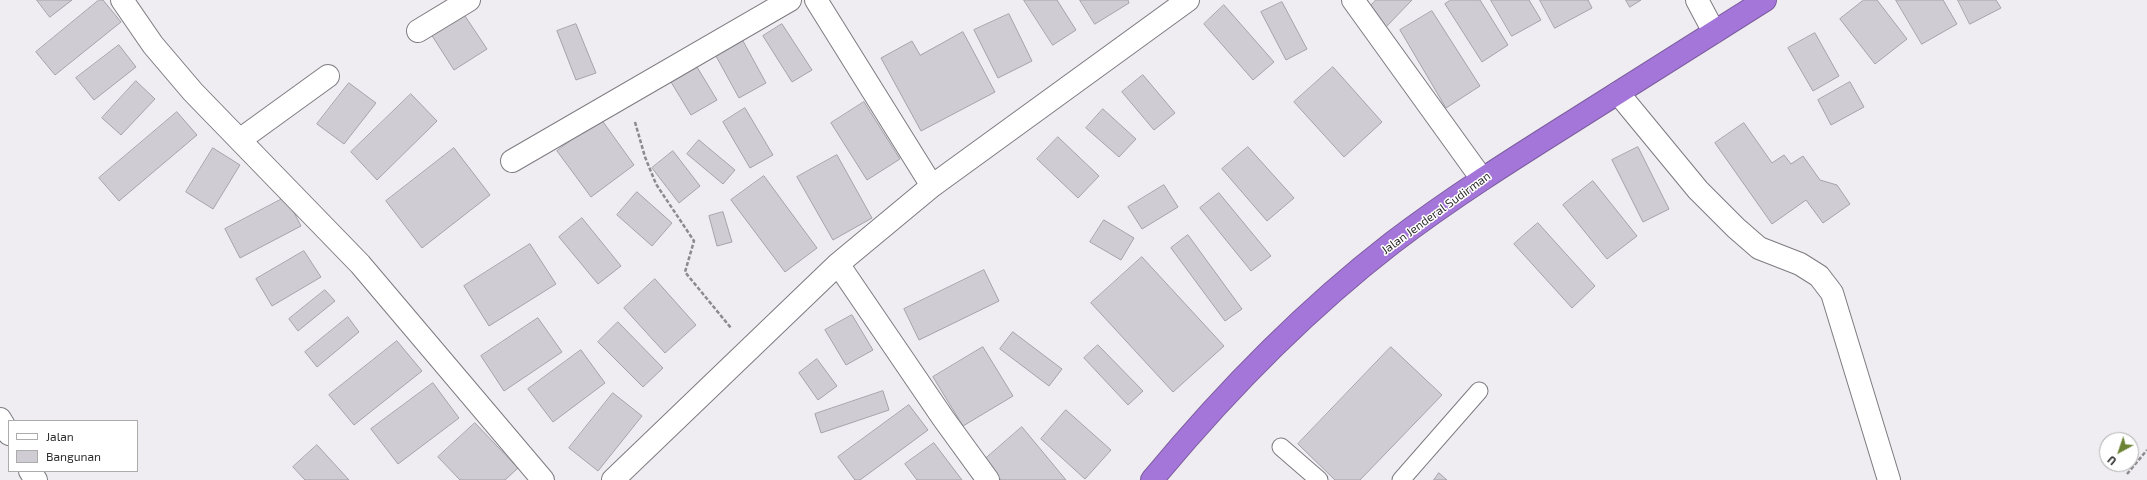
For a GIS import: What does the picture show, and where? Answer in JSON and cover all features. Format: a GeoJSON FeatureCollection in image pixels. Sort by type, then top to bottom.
{"type":"FeatureCollection","features":[{"type":"Feature","properties":{"kind":"highway","name":"Jalan Jenderal Sudirman"},"geometry":{"type":"LineString","coordinates":[[1152,480],[1215,406],[1254,364],[1328,297],[1393,243],[1482,178],[1765,0]]}},
{"type":"Feature","properties":{"kind":"street"},"geometry":{"type":"LineString","coordinates":[[122,0],[163,56],[193,92],[241,139],[360,264],[543,480]]}},
{"type":"Feature","properties":{"kind":"street"},"geometry":{"type":"LineString","coordinates":[[418,31],[469,0]]}},
{"type":"Feature","properties":{"kind":"street"},"geometry":{"type":"LineString","coordinates":[[512,161],[625,94],[790,0]]}},
{"type":"Feature","properties":{"kind":"street"},"geometry":{"type":"LineString","coordinates":[[816,0],[932,186]]}},
{"type":"Feature","properties":{"kind":"street"},"geometry":{"type":"LineString","coordinates":[[613,480],[838,264],[932,186],[1188,0]]}},
{"type":"Feature","properties":{"kind":"street"},"geometry":{"type":"LineString","coordinates":[[1353,0],[1482,178]]}},
{"type":"Feature","properties":{"kind":"street"},"geometry":{"type":"LineString","coordinates":[[1697,0],[1714,32]]}},
{"type":"Feature","properties":{"kind":"street"},"geometry":{"type":"LineString","coordinates":[[241,139],[328,76]]}},
{"type":"Feature","properties":{"kind":"street"},"geometry":{"type":"LineString","coordinates":[[1618,93],[1698,190],[1736,228],[1759,248],[1800,264],[1820,276],[1832,293],[1889,480]]}},
{"type":"Feature","properties":{"kind":"street"},"geometry":{"type":"LineString","coordinates":[[838,264],[942,418],[988,480]]}},
{"type":"Feature","properties":{"kind":"street"},"geometry":{"type":"LineString","coordinates":[[0,419],[8,432]]}},
{"type":"Feature","properties":{"kind":"lane"},"geometry":{"type":"LineString","coordinates":[[1401,480],[1480,391]]}},
{"type":"Feature","properties":{"kind":"lane"},"geometry":{"type":"LineString","coordinates":[[1280,447],[1319,480]]}},
{"type":"Feature","properties":{"kind":"path"},"geometry":{"type":"LineString","coordinates":[[625,94],[645,157],[656,184],[694,241],[685,272],[748,349]]}},
{"type":"Feature","properties":{"kind":"path"},"geometry":{"type":"LineString","coordinates":[[2127,474],[2147,450]]}},
{"type":"Feature","properties":{"kind":"building"},"geometry":{"type":"Polygon","coordinates":[[[37,0],[72,0],[50,17],[37,0]]]}},
{"type":"Feature","properties":{"kind":"building"},"geometry":{"type":"Polygon","coordinates":[[[99,0],[103,0],[121,22],[55,75],[36,52],[99,0]]]}},
{"type":"Feature","properties":{"kind":"building"},"geometry":{"type":"Polygon","coordinates":[[[1024,0],[1057,0],[1076,30],[1053,45],[1024,0]]]}},
{"type":"Feature","properties":{"kind":"building"},"geometry":{"type":"Polygon","coordinates":[[[1080,0],[1128,0],[1129,3],[1095,24],[1080,0]]]}},
{"type":"Feature","properties":{"kind":"building"},"geometry":{"type":"Polygon","coordinates":[[[1376,0],[1412,0],[1386,27],[1368,9],[1376,0]]]}},
{"type":"Feature","properties":{"kind":"building"},"geometry":{"type":"Polygon","coordinates":[[[1451,0],[1480,0],[1508,45],[1482,62],[1445,4],[1451,0]]]}},
{"type":"Feature","properties":{"kind":"building"},"geometry":{"type":"Polygon","coordinates":[[[1491,0],[1529,0],[1541,20],[1512,36],[1491,0]]]}},
{"type":"Feature","properties":{"kind":"building"},"geometry":{"type":"Polygon","coordinates":[[[1540,0],[1588,0],[1592,8],[1555,28],[1540,0]]]}},
{"type":"Feature","properties":{"kind":"building"},"geometry":{"type":"Polygon","coordinates":[[[1626,0],[1641,0],[1630,7],[1626,0]]]}},
{"type":"Feature","properties":{"kind":"building"},"geometry":{"type":"Polygon","coordinates":[[[1864,0],[1877,0],[1907,39],[1875,64],[1840,19],[1864,0]]]}},
{"type":"Feature","properties":{"kind":"building"},"geometry":{"type":"Polygon","coordinates":[[[1896,0],[1943,0],[1957,24],[1922,44],[1896,0]]]}},
{"type":"Feature","properties":{"kind":"building"},"geometry":{"type":"Polygon","coordinates":[[[1958,0],[1996,0],[2001,8],[1970,24],[1958,0]]]}},
{"type":"Feature","properties":{"kind":"building"},"geometry":{"type":"Polygon","coordinates":[[[1282,2],[1307,49],[1286,60],[1261,12],[1282,2]]]}},
{"type":"Feature","properties":{"kind":"building"},"geometry":{"type":"Polygon","coordinates":[[[1224,5],[1274,62],[1253,80],[1204,24],[1224,5]]]}},
{"type":"Feature","properties":{"kind":"building"},"geometry":{"type":"Polygon","coordinates":[[[461,10],[487,49],[454,70],[429,31],[461,10]]]}},
{"type":"Feature","properties":{"kind":"building"},"geometry":{"type":"Polygon","coordinates":[[[1432,11],[1480,86],[1446,108],[1400,30],[1432,11]]]}},
{"type":"Feature","properties":{"kind":"building"},"geometry":{"type":"Polygon","coordinates":[[[1009,14],[1032,61],[998,78],[974,30],[1009,14]]]}},
{"type":"Feature","properties":{"kind":"building"},"geometry":{"type":"Polygon","coordinates":[[[576,24],[596,73],[576,80],[557,31],[576,24]]]}},
{"type":"Feature","properties":{"kind":"building"},"geometry":{"type":"Polygon","coordinates":[[[782,24],[812,70],[792,82],[763,36],[782,24]]]}},
{"type":"Feature","properties":{"kind":"building"},"geometry":{"type":"Polygon","coordinates":[[[963,32],[995,92],[921,131],[881,58],[912,41],[920,55],[963,32]]]}},
{"type":"Feature","properties":{"kind":"building"},"geometry":{"type":"Polygon","coordinates":[[[1815,33],[1839,76],[1813,91],[1788,48],[1815,33]]]}},
{"type":"Feature","properties":{"kind":"building"},"geometry":{"type":"Polygon","coordinates":[[[743,41],[766,83],[739,98],[716,56],[743,41]]]}},
{"type":"Feature","properties":{"kind":"building"},"geometry":{"type":"Polygon","coordinates":[[[119,45],[136,67],[94,100],[76,78],[119,45]]]}},
{"type":"Feature","properties":{"kind":"building"},"geometry":{"type":"Polygon","coordinates":[[[697,67],[717,100],[691,115],[671,82],[697,67]]]}},
{"type":"Feature","properties":{"kind":"building"},"geometry":{"type":"Polygon","coordinates":[[[1333,67],[1382,122],[1344,157],[1294,102],[1333,67]]]}},
{"type":"Feature","properties":{"kind":"building"},"geometry":{"type":"Polygon","coordinates":[[[1143,75],[1175,113],[1154,130],[1122,92],[1143,75]]]}},
{"type":"Feature","properties":{"kind":"building"},"geometry":{"type":"Polygon","coordinates":[[[136,81],[155,99],[121,135],[102,118],[136,81]]]}},
{"type":"Feature","properties":{"kind":"building"},"geometry":{"type":"Polygon","coordinates":[[[1850,82],[1864,107],[1831,125],[1818,100],[1850,82]]]}},
{"type":"Feature","properties":{"kind":"building"},"geometry":{"type":"Polygon","coordinates":[[[349,83],[376,103],[344,144],[317,124],[349,83]]]}},
{"type":"Feature","properties":{"kind":"building"},"geometry":{"type":"Polygon","coordinates":[[[411,94],[437,121],[377,180],[351,152],[411,94]]]}},
{"type":"Feature","properties":{"kind":"building"},"geometry":{"type":"Polygon","coordinates":[[[864,102],[900,159],[867,180],[831,123],[864,102]]]}},
{"type":"Feature","properties":{"kind":"building"},"geometry":{"type":"Polygon","coordinates":[[[745,108],[773,155],[750,168],[723,122],[745,108]]]}},
{"type":"Feature","properties":{"kind":"building"},"geometry":{"type":"Polygon","coordinates":[[[1103,109],[1136,139],[1119,157],[1086,128],[1103,109]]]}},
{"type":"Feature","properties":{"kind":"building"},"geometry":{"type":"Polygon","coordinates":[[[177,112],[197,135],[119,201],[99,178],[177,112]]]}},
{"type":"Feature","properties":{"kind":"building"},"geometry":{"type":"Polygon","coordinates":[[[601,119],[634,165],[591,197],[557,151],[601,119]]]}},
{"type":"Feature","properties":{"kind":"building"},"geometry":{"type":"Polygon","coordinates":[[[1744,123],[1772,163],[1784,155],[1791,164],[1803,156],[1820,180],[1837,185],[1850,204],[1823,223],[1806,200],[1772,224],[1715,143],[1744,123]]]}},
{"type":"Feature","properties":{"kind":"building"},"geometry":{"type":"Polygon","coordinates":[[[1058,137],[1099,176],[1078,198],[1037,159],[1058,137]]]}},
{"type":"Feature","properties":{"kind":"building"},"geometry":{"type":"Polygon","coordinates":[[[699,140],[735,170],[723,184],[687,154],[699,140]]]}},
{"type":"Feature","properties":{"kind":"building"},"geometry":{"type":"Polygon","coordinates":[[[1248,147],[1294,198],[1267,221],[1222,169],[1248,147]]]}},
{"type":"Feature","properties":{"kind":"building"},"geometry":{"type":"Polygon","coordinates":[[[1638,147],[1669,209],[1643,222],[1612,160],[1638,147]]]}},
{"type":"Feature","properties":{"kind":"building"},"geometry":{"type":"Polygon","coordinates":[[[213,148],[240,165],[213,209],[186,192],[213,148]]]}},
{"type":"Feature","properties":{"kind":"building"},"geometry":{"type":"Polygon","coordinates":[[[454,148],[490,195],[422,248],[386,201],[454,148]]]}},
{"type":"Feature","properties":{"kind":"building"},"geometry":{"type":"Polygon","coordinates":[[[673,151],[700,186],[679,203],[652,168],[673,151]]]}},
{"type":"Feature","properties":{"kind":"building"},"geometry":{"type":"Polygon","coordinates":[[[837,155],[872,218],[833,240],[797,177],[837,155]]]}},
{"type":"Feature","properties":{"kind":"building"},"geometry":{"type":"Polygon","coordinates":[[[764,176],[817,248],[785,272],[731,200],[764,176]]]}},
{"type":"Feature","properties":{"kind":"building"},"geometry":{"type":"Polygon","coordinates":[[[1593,181],[1637,236],[1607,259],[1563,205],[1593,181]]]}},
{"type":"Feature","properties":{"kind":"building"},"geometry":{"type":"Polygon","coordinates":[[[1164,185],[1178,207],[1142,229],[1128,207],[1164,185]]]}},
{"type":"Feature","properties":{"kind":"building"},"geometry":{"type":"Polygon","coordinates":[[[637,192],[672,223],[652,246],[617,215],[637,192]]]}},
{"type":"Feature","properties":{"kind":"building"},"geometry":{"type":"Polygon","coordinates":[[[1219,193],[1271,256],[1251,271],[1200,208],[1219,193]]]}},
{"type":"Feature","properties":{"kind":"building"},"geometry":{"type":"Polygon","coordinates":[[[286,197],[301,226],[240,258],[225,229],[286,197]]]}},
{"type":"Feature","properties":{"kind":"building"},"geometry":{"type":"Polygon","coordinates":[[[723,212],[732,242],[717,246],[709,216],[723,212]]]}},
{"type":"Feature","properties":{"kind":"building"},"geometry":{"type":"Polygon","coordinates":[[[582,218],[621,266],[598,284],[559,237],[582,218]]]}},
{"type":"Feature","properties":{"kind":"building"},"geometry":{"type":"Polygon","coordinates":[[[1104,220],[1134,238],[1121,260],[1090,242],[1104,220]]]}},
{"type":"Feature","properties":{"kind":"building"},"geometry":{"type":"Polygon","coordinates":[[[1538,223],[1595,286],[1572,308],[1514,244],[1538,223]]]}},
{"type":"Feature","properties":{"kind":"building"},"geometry":{"type":"Polygon","coordinates":[[[1188,235],[1242,309],[1225,321],[1171,248],[1188,235]]]}},
{"type":"Feature","properties":{"kind":"building"},"geometry":{"type":"Polygon","coordinates":[[[530,244],[556,284],[489,326],[464,286],[530,244]]]}},
{"type":"Feature","properties":{"kind":"building"},"geometry":{"type":"Polygon","coordinates":[[[304,251],[321,277],[272,306],[256,279],[304,251]]]}},
{"type":"Feature","properties":{"kind":"building"},"geometry":{"type":"Polygon","coordinates":[[[1142,257],[1224,346],[1173,392],[1091,303],[1142,257]]]}},
{"type":"Feature","properties":{"kind":"building"},"geometry":{"type":"Polygon","coordinates":[[[984,270],[999,301],[919,340],[904,309],[984,270]]]}},
{"type":"Feature","properties":{"kind":"building"},"geometry":{"type":"Polygon","coordinates":[[[655,279],[696,325],[665,353],[624,308],[655,279]]]}},
{"type":"Feature","properties":{"kind":"building"},"geometry":{"type":"Polygon","coordinates":[[[325,290],[335,301],[298,331],[289,319],[325,290]]]}},
{"type":"Feature","properties":{"kind":"building"},"geometry":{"type":"Polygon","coordinates":[[[852,315],[873,350],[846,365],[825,330],[852,315]]]}},
{"type":"Feature","properties":{"kind":"building"},"geometry":{"type":"Polygon","coordinates":[[[348,317],[359,332],[317,367],[305,352],[348,317]]]}},
{"type":"Feature","properties":{"kind":"building"},"geometry":{"type":"Polygon","coordinates":[[[538,318],[562,352],[504,391],[481,356],[538,318]]]}},
{"type":"Feature","properties":{"kind":"building"},"geometry":{"type":"Polygon","coordinates":[[[618,322],[663,368],[643,387],[598,342],[618,322]]]}},
{"type":"Feature","properties":{"kind":"building"},"geometry":{"type":"Polygon","coordinates":[[[1013,332],[1062,369],[1049,386],[1000,349],[1013,332]]]}},
{"type":"Feature","properties":{"kind":"building"},"geometry":{"type":"Polygon","coordinates":[[[397,341],[422,371],[354,425],[329,395],[397,341]]]}},
{"type":"Feature","properties":{"kind":"building"},"geometry":{"type":"Polygon","coordinates":[[[1098,345],[1143,391],[1128,405],[1084,358],[1098,345]]]}},
{"type":"Feature","properties":{"kind":"building"},"geometry":{"type":"Polygon","coordinates":[[[983,347],[1013,396],[963,426],[933,377],[983,347]]]}},
{"type":"Feature","properties":{"kind":"building"},"geometry":{"type":"Polygon","coordinates":[[[1391,347],[1442,395],[1360,480],[1335,480],[1298,444],[1391,347]]]}},
{"type":"Feature","properties":{"kind":"building"},"geometry":{"type":"Polygon","coordinates":[[[581,350],[605,383],[553,422],[528,389],[581,350]]]}},
{"type":"Feature","properties":{"kind":"building"},"geometry":{"type":"Polygon","coordinates":[[[817,359],[837,386],[818,400],[799,373],[817,359]]]}},
{"type":"Feature","properties":{"kind":"building"},"geometry":{"type":"Polygon","coordinates":[[[433,383],[459,418],[398,464],[371,429],[433,383]]]}},
{"type":"Feature","properties":{"kind":"building"},"geometry":{"type":"Polygon","coordinates":[[[883,391],[889,410],[821,433],[815,414],[883,391]]]}},
{"type":"Feature","properties":{"kind":"building"},"geometry":{"type":"Polygon","coordinates":[[[613,393],[642,416],[598,471],[569,448],[613,393]]]}},
{"type":"Feature","properties":{"kind":"building"},"geometry":{"type":"Polygon","coordinates":[[[909,405],[928,430],[860,480],[855,480],[838,457],[909,405]]]}},
{"type":"Feature","properties":{"kind":"building"},"geometry":{"type":"Polygon","coordinates":[[[1066,410],[1111,450],[1085,479],[1041,439],[1066,410]]]}},
{"type":"Feature","properties":{"kind":"building"},"geometry":{"type":"Polygon","coordinates":[[[475,423],[518,468],[505,480],[460,480],[438,457],[475,423]]]}},
{"type":"Feature","properties":{"kind":"building"},"geometry":{"type":"Polygon","coordinates":[[[1022,427],[1066,480],[1001,480],[984,460],[1022,427]]]}},
{"type":"Feature","properties":{"kind":"building"},"geometry":{"type":"Polygon","coordinates":[[[934,443],[962,480],[917,480],[905,464],[934,443]]]}},
{"type":"Feature","properties":{"kind":"building"},"geometry":{"type":"Polygon","coordinates":[[[317,445],[349,480],[305,480],[293,467],[317,445]]]}},
{"type":"Feature","properties":{"kind":"building"},"geometry":{"type":"Polygon","coordinates":[[[1439,473],[1447,480],[1434,480],[1439,473]]]}}]}
